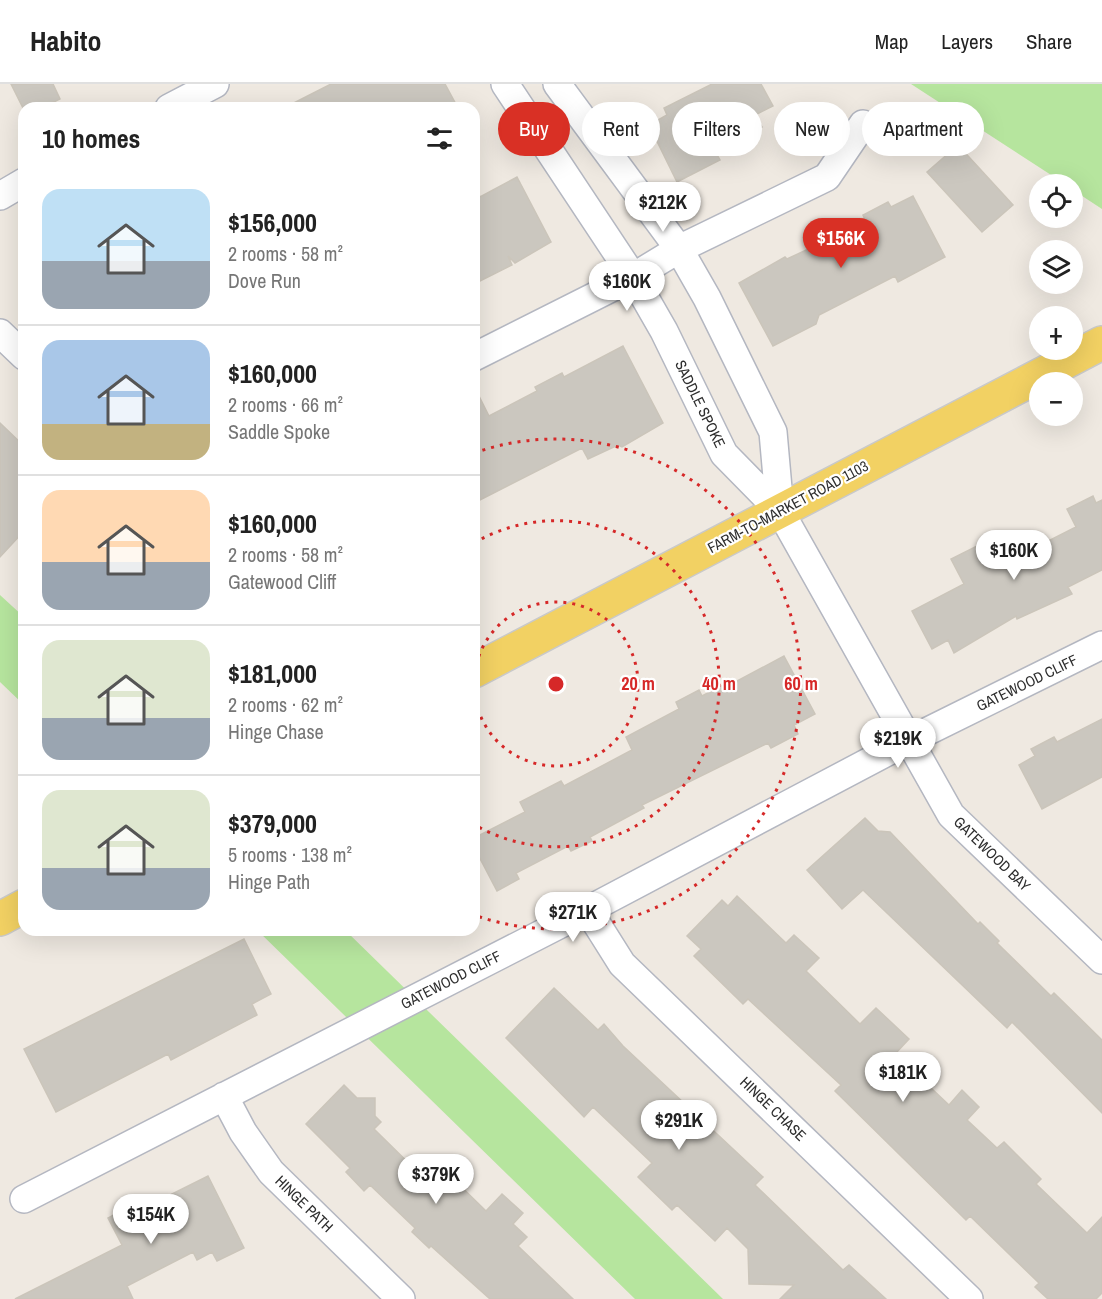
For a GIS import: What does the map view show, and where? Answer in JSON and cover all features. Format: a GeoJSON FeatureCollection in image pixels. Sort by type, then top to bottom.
{"type":"FeatureCollection","features":[{"type":"Feature","properties":{"kind":"main road","name":"FARM-TO-MARKET ROAD 1103"},"geometry":{"type":"LineString","coordinates":[[480,668],[1102,343]]}},
{"type":"Feature","properties":{"kind":"main road"},"geometry":{"type":"LineString","coordinates":[[0,919],[18,909]]}},
{"type":"Feature","properties":{"kind":"street"},"geometry":{"type":"LineString","coordinates":[[181,102],[216,84]]}},
{"type":"Feature","properties":{"kind":"street","name":"SADDLE SPOKE"},"geometry":{"type":"LineString","coordinates":[[505,84],[633,277],[664,331],[724,453],[780,511]]}},
{"type":"Feature","properties":{"kind":"street"},"geometry":{"type":"LineString","coordinates":[[557,84],[679,249],[773,432],[780,511]]}},
{"type":"Feature","properties":{"kind":"street"},"geometry":{"type":"LineString","coordinates":[[480,354],[633,277],[679,249],[827,177],[862,125]]}},
{"type":"Feature","properties":{"kind":"street"},"geometry":{"type":"LineString","coordinates":[[0,196],[18,186]]}},
{"type":"Feature","properties":{"kind":"street"},"geometry":{"type":"LineString","coordinates":[[0,333],[18,350]]}},
{"type":"Feature","properties":{"kind":"street","name":"GATEWOOD BAY"},"geometry":{"type":"LineString","coordinates":[[780,511],[951,814],[1102,960]]}},
{"type":"Feature","properties":{"kind":"street","name":"GATEWOOD CLIFF"},"geometry":{"type":"LineString","coordinates":[[24,1199],[588,910],[908,741],[1102,645]]}},
{"type":"Feature","properties":{"kind":"street","name":"HINGE CHASE"},"geometry":{"type":"LineString","coordinates":[[588,910],[622,964],[969,1299]]}},
{"type":"Feature","properties":{"kind":"street","name":"HINGE PATH"},"geometry":{"type":"LineString","coordinates":[[224,1096],[243,1132],[271,1172],[401,1299]]}},
{"type":"Feature","properties":{"kind":"green space"},"geometry":{"type":"Polygon","coordinates":[[[911,84],[1102,84],[1102,209],[1083,197],[1083,174],[1050,174],[984,131],[984,102],[939,102],[911,84]]]}},
{"type":"Feature","properties":{"kind":"green space"},"geometry":{"type":"Polygon","coordinates":[[[0,595],[18,612],[18,699],[0,682],[0,595]]]}},
{"type":"Feature","properties":{"kind":"green space"},"geometry":{"type":"Polygon","coordinates":[[[263,936],[351,936],[723,1299],[635,1299],[263,936]]]}},
{"type":"Feature","properties":{"kind":"building"},"geometry":{"type":"Polygon","coordinates":[[[11,84],[53,84],[60,99],[54,102],[20,102],[11,84]]]}},
{"type":"Feature","properties":{"kind":"building"},"geometry":{"type":"Polygon","coordinates":[[[331,84],[445,84],[455,102],[296,102],[331,84]]]}},
{"type":"Feature","properties":{"kind":"building"},"geometry":{"type":"Polygon","coordinates":[[[712,84],[761,84],[773,106],[762,112],[762,102],[676,102],[712,84]]]}},
{"type":"Feature","properties":{"kind":"building"},"geometry":{"type":"Polygon","coordinates":[[[672,104],[672,156],[718,156],[720,160],[677,182],[660,147],[660,119],[667,115],[664,108],[672,104]]]}},
{"type":"Feature","properties":{"kind":"building"},"geometry":{"type":"Polygon","coordinates":[[[945,156],[968,156],[1013,205],[982,232],[927,172],[945,156]]]}},
{"type":"Feature","properties":{"kind":"building"},"geometry":{"type":"Polygon","coordinates":[[[517,177],[551,242],[515,263],[508,256],[512,265],[480,281],[480,197],[517,177]]]}},
{"type":"Feature","properties":{"kind":"building"},"geometry":{"type":"Polygon","coordinates":[[[913,196],[945,257],[898,282],[895,276],[819,315],[816,324],[773,346],[739,283],[785,257],[787,259],[866,222],[863,215],[888,202],[891,207],[913,196]]]}},
{"type":"Feature","properties":{"kind":"building"},"geometry":{"type":"Polygon","coordinates":[[[623,346],[663,423],[622,447],[618,445],[588,459],[582,448],[480,500],[480,398],[489,416],[537,391],[535,387],[562,373],[564,377],[623,346]]]}},
{"type":"Feature","properties":{"kind":"building"},"geometry":{"type":"Polygon","coordinates":[[[0,423],[18,440],[18,538],[0,557],[0,423]]]}},
{"type":"Feature","properties":{"kind":"building"},"geometry":{"type":"Polygon","coordinates":[[[1093,496],[1096,503],[1102,500],[1102,570],[1068,587],[1072,594],[1017,619],[1016,616],[954,653],[948,640],[932,649],[912,611],[964,584],[951,559],[985,542],[987,547],[999,540],[1009,561],[1076,527],[1067,509],[1093,496]]]}},
{"type":"Feature","properties":{"kind":"building"},"geometry":{"type":"Polygon","coordinates":[[[784,656],[815,714],[794,725],[798,734],[771,748],[768,743],[642,805],[644,808],[590,837],[592,841],[571,851],[568,846],[516,873],[519,879],[497,891],[480,858],[480,835],[525,812],[520,802],[561,781],[564,786],[632,750],[626,737],[679,709],[676,702],[699,690],[702,696],[725,684],[726,687],[784,656]]]}},
{"type":"Feature","properties":{"kind":"building"},"geometry":{"type":"Polygon","coordinates":[[[1102,719],[1102,777],[1042,809],[1019,765],[1035,756],[1031,749],[1054,737],[1057,742],[1102,719]]]}},
{"type":"Feature","properties":{"kind":"building"},"geometry":{"type":"Polygon","coordinates":[[[865,818],[878,831],[890,832],[1051,996],[1054,993],[1102,1040],[1102,1113],[1012,1022],[1007,1028],[863,890],[842,909],[807,870],[865,818]]]}},
{"type":"Feature","properties":{"kind":"building"},"geometry":{"type":"Polygon","coordinates":[[[737,896],[786,943],[794,935],[819,958],[806,971],[860,1024],[876,1008],[909,1039],[895,1054],[949,1105],[962,1090],[979,1107],[967,1120],[997,1148],[1004,1142],[1041,1179],[1036,1184],[1087,1233],[1102,1217],[1102,1293],[1096,1299],[1048,1299],[1035,1287],[1039,1283],[970,1216],[966,1220],[835,1091],[841,1085],[748,999],[743,1004],[694,956],[701,949],[687,936],[722,900],[728,906],[737,896]]]}},
{"type":"Feature","properties":{"kind":"building"},"geometry":{"type":"Polygon","coordinates":[[[244,939],[271,994],[252,1004],[257,1015],[171,1060],[168,1054],[56,1112],[24,1049],[244,939]]]}},
{"type":"Feature","properties":{"kind":"building"},"geometry":{"type":"Polygon","coordinates":[[[554,988],[598,1030],[604,1024],[623,1046],[763,1177],[755,1185],[843,1270],[849,1265],[886,1299],[780,1299],[794,1285],[749,1284],[748,1249],[727,1228],[715,1241],[677,1205],[672,1210],[638,1177],[652,1163],[593,1107],[584,1117],[506,1038],[554,988]]]}},
{"type":"Feature","properties":{"kind":"building"},"geometry":{"type":"Polygon","coordinates":[[[344,1085],[357,1098],[375,1098],[375,1116],[381,1122],[374,1129],[428,1182],[442,1168],[486,1211],[502,1194],[523,1213],[513,1224],[527,1237],[518,1246],[573,1299],[490,1299],[412,1232],[415,1228],[370,1185],[364,1191],[346,1172],[350,1168],[306,1124],[344,1085]]]}},
{"type":"Feature","properties":{"kind":"building"},"geometry":{"type":"Polygon","coordinates":[[[208,1176],[244,1248],[217,1261],[212,1252],[197,1260],[193,1252],[127,1286],[133,1299],[15,1299],[122,1245],[108,1218],[132,1205],[136,1212],[208,1176]]]}}]}
